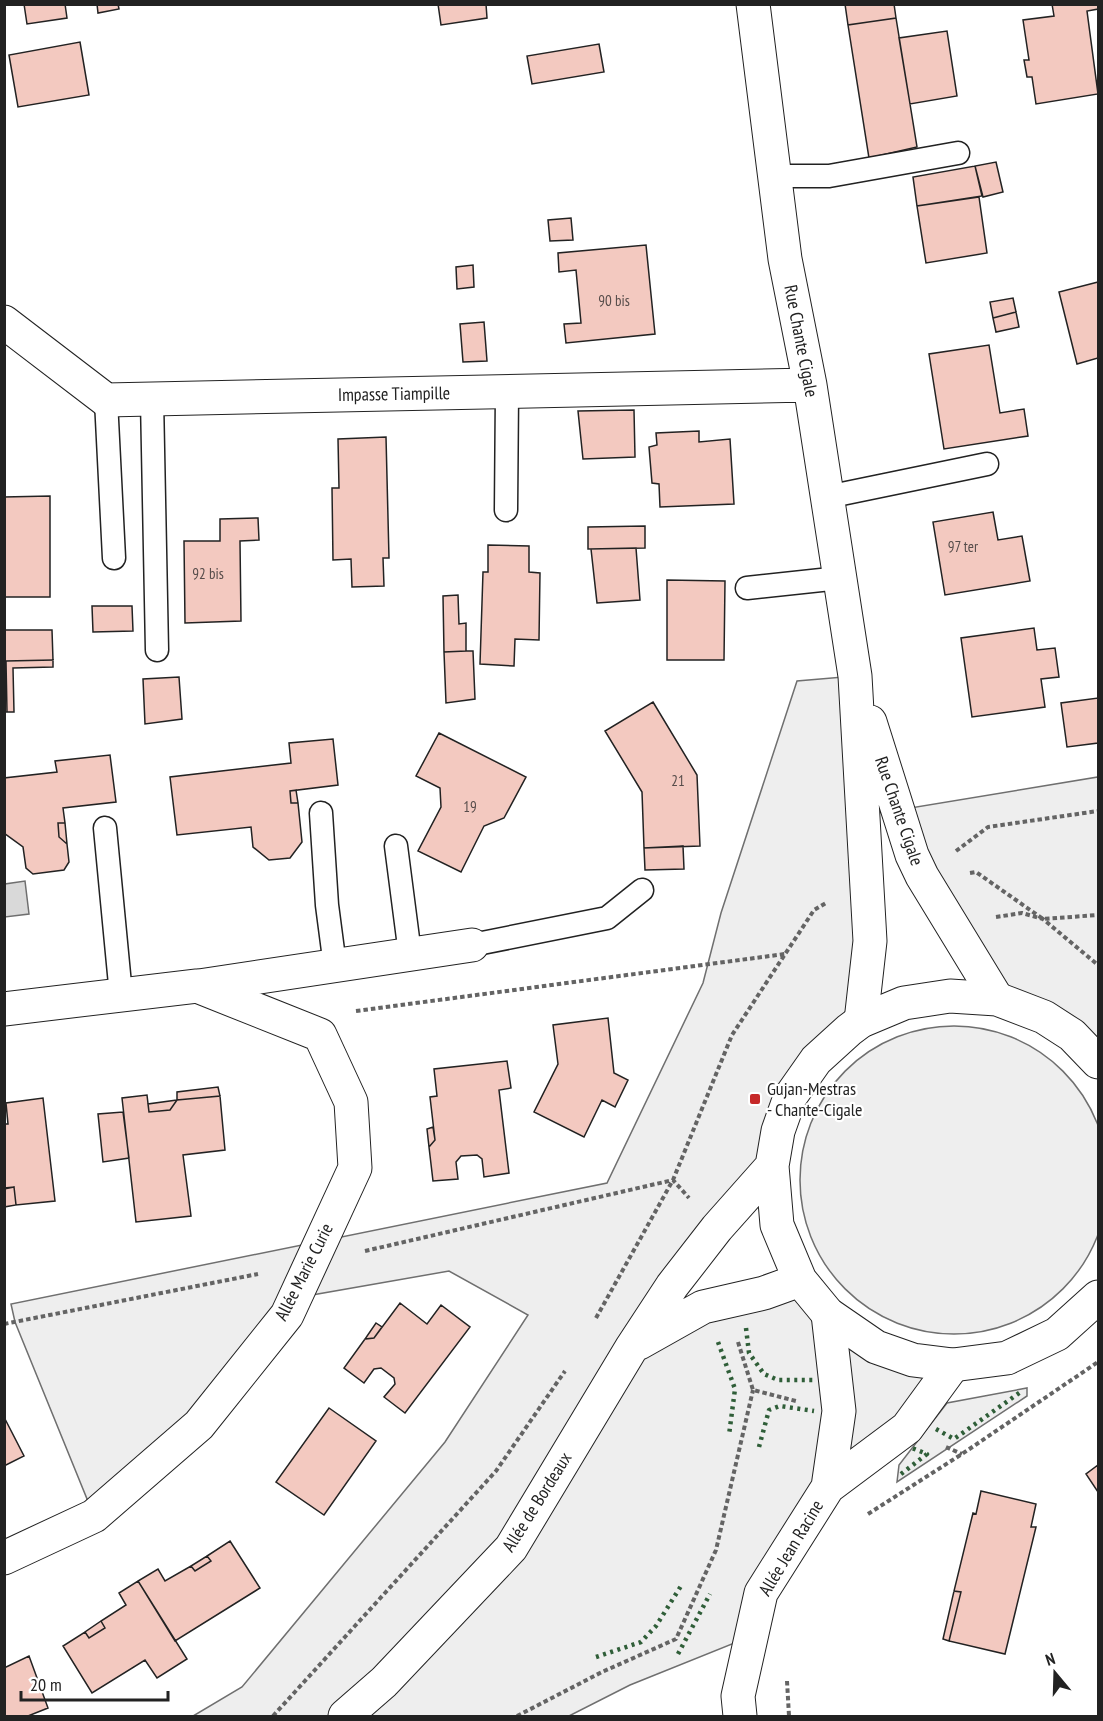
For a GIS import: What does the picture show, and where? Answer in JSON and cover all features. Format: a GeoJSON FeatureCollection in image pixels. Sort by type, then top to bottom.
{"type":"FeatureCollection","features":[{"type":"Feature","properties":{"kind":"street","name":"Rue Chante Cigale"},"geometry":{"type":"LineString","coordinates":[[753,4],[785,259],[810,385],[855,676],[870,941],[861,1021]]}},
{"type":"Feature","properties":{"kind":"street"},"geometry":{"type":"LineString","coordinates":[[6,326],[106,400]]}},
{"type":"Feature","properties":{"kind":"street","name":"Impasse Tiampille"},"geometry":{"type":"LineString","coordinates":[[106,400],[810,385]]}},
{"type":"Feature","properties":{"kind":"street","name":"Rue Chante Cigale"},"geometry":{"type":"LineString","coordinates":[[855,676],[912,855],[922,876],[997,999]]}},
{"type":"Feature","properties":{"kind":"street","name":"Allée Marie Curie"},"geometry":{"type":"LineString","coordinates":[[4,1009],[197,986],[472,945]]}},
{"type":"Feature","properties":{"kind":"street","name":"Allée Marie Curie"},"geometry":{"type":"LineString","coordinates":[[4,1558],[94,1516],[199,1425],[286,1315],[355,1168],[351,1102],[320,1035],[197,986]]}},
{"type":"Feature","properties":{"kind":"street"},"geometry":{"type":"LineString","coordinates":[[1097,1059],[1072,1035],[1044,1017],[997,999],[951,996],[904,1003],[861,1021],[816,1060],[790,1097],[778,1131],[772,1166],[777,1225],[800,1280],[828,1314],[876,1347],[914,1360],[953,1365],[1007,1358],[1057,1334],[1098,1298]]}},
{"type":"Feature","properties":{"kind":"street","name":"Allée de Bordeaux"},"geometry":{"type":"LineString","coordinates":[[345,1716],[384,1682],[511,1548],[632,1347],[672,1286],[717,1228],[772,1166]]}},
{"type":"Feature","properties":{"kind":"street","name":"Allée de Bordeaux"},"geometry":{"type":"LineString","coordinates":[[632,1347],[703,1307],[764,1293],[800,1280]]}},
{"type":"Feature","properties":{"kind":"street","name":"Allée Jean Racine"},"geometry":{"type":"LineString","coordinates":[[828,1314],[839,1411],[828,1486]]}},
{"type":"Feature","properties":{"kind":"street","name":"Allée Jean Racine"},"geometry":{"type":"LineString","coordinates":[[740,1716],[738,1696],[761,1593],[828,1486],[907,1428],[953,1365]]}},
{"type":"Feature","properties":{"kind":"lane"},"geometry":{"type":"LineString","coordinates":[[774,179],[783,176],[829,176],[958,153]]}},
{"type":"Feature","properties":{"kind":"lane"},"geometry":{"type":"LineString","coordinates":[[506,510],[507,392]]}},
{"type":"Feature","properties":{"kind":"lane"},"geometry":{"type":"LineString","coordinates":[[152,399],[158,650]]}},
{"type":"Feature","properties":{"kind":"lane"},"geometry":{"type":"LineString","coordinates":[[106,400],[114,558]]}},
{"type":"Feature","properties":{"kind":"lane"},"geometry":{"type":"LineString","coordinates":[[827,497],[987,464]]}},
{"type":"Feature","properties":{"kind":"lane"},"geometry":{"type":"LineString","coordinates":[[747,588],[840,578]]}},
{"type":"Feature","properties":{"kind":"lane"},"geometry":{"type":"LineString","coordinates":[[321,813],[327,905],[335,966]]}},
{"type":"Feature","properties":{"kind":"lane"},"geometry":{"type":"LineString","coordinates":[[105,828],[121,995]]}},
{"type":"Feature","properties":{"kind":"lane"},"geometry":{"type":"LineString","coordinates":[[396,846],[410,954]]}},
{"type":"Feature","properties":{"kind":"lane"},"geometry":{"type":"LineString","coordinates":[[472,945],[607,918],[642,890]]}},
{"type":"Feature","properties":{"kind":"path"},"geometry":{"type":"LineString","coordinates":[[922,876],[988,827],[1098,811]]}},
{"type":"Feature","properties":{"kind":"path"},"geometry":{"type":"LineString","coordinates":[[964,873],[976,872],[1043,919],[1098,965]]}},
{"type":"Feature","properties":{"kind":"path"},"geometry":{"type":"LineString","coordinates":[[596,1319],[673,1180],[732,1035],[814,910],[831,900]]}},
{"type":"Feature","properties":{"kind":"path"},"geometry":{"type":"LineString","coordinates":[[988,918],[1022,913],[1043,919],[1098,915]]}},
{"type":"Feature","properties":{"kind":"path"},"geometry":{"type":"LineString","coordinates":[[355,1012],[785,954]]}},
{"type":"Feature","properties":{"kind":"path"},"geometry":{"type":"LineString","coordinates":[[673,1180],[717,1228]]}},
{"type":"Feature","properties":{"kind":"path"},"geometry":{"type":"LineString","coordinates":[[4,1324],[310,1263],[673,1180]]}},
{"type":"Feature","properties":{"kind":"path"},"geometry":{"type":"LineString","coordinates":[[867,1515],[1098,1362]]}},
{"type":"Feature","properties":{"kind":"path"},"geometry":{"type":"LineString","coordinates":[[273,1716],[496,1471],[567,1368]]}},
{"type":"Feature","properties":{"kind":"path"},"geometry":{"type":"LineString","coordinates":[[517,1716],[602,1672],[676,1639],[716,1550],[753,1390]]}},
{"type":"Feature","properties":{"kind":"path"},"geometry":{"type":"LineString","coordinates":[[786,1670],[789,1716]]}},
{"type":"Feature","properties":{"kind":"shaded area"},"geometry":{"type":"Polygon","coordinates":[[[855,676],[861,1021],[816,1060],[772,1166],[633,1346],[800,1280],[828,1314],[953,1365],[828,1487],[752,1636],[630,1685],[569,1716],[193,1716],[242,1687],[445,1442],[528,1315],[449,1271],[295,1298],[94,1516],[15,1322],[11,1304],[607,1183],[703,983],[721,913],[797,681],[855,676]]]}},
{"type":"Feature","properties":{"kind":"shaded area"},"geometry":{"type":"Polygon","coordinates":[[[1098,777],[1098,1057],[997,999],[898,810],[1098,777]]]}},
{"type":"Feature","properties":{"kind":"shaded area"},"geometry":{"type":"Polygon","coordinates":[[[25,881],[29,914],[5,917],[5,884],[25,881]]]}},
{"type":"Feature","properties":{"kind":"shaded area"},"geometry":{"type":"Polygon","coordinates":[[[939,1026],[969,1026],[999,1032],[1027,1044],[1052,1061],[1073,1082],[1090,1107],[1102,1135],[1108,1165],[1108,1195],[1097,1239],[1082,1266],[1063,1289],[1040,1308],[1013,1323],[969,1334],[939,1334],[909,1328],[881,1316],[856,1299],[835,1278],[818,1253],[806,1225],[800,1195],[800,1165],[806,1135],[818,1107],[835,1082],[856,1061],[881,1044],[909,1032],[939,1026]]]}},
{"type":"Feature","properties":{"kind":"shaded area"},"geometry":{"type":"Polygon","coordinates":[[[1027,1388],[1027,1396],[897,1482],[899,1465],[947,1403],[1027,1388]]]}},
{"type":"Feature","properties":{"kind":"building"},"geometry":{"type":"Polygon","coordinates":[[[24,4],[65,4],[67,18],[27,24],[24,4]]]}},
{"type":"Feature","properties":{"kind":"building"},"geometry":{"type":"Polygon","coordinates":[[[97,4],[118,4],[119,9],[98,13],[97,4]]]}},
{"type":"Feature","properties":{"kind":"building"},"geometry":{"type":"Polygon","coordinates":[[[438,4],[486,4],[487,18],[441,25],[438,4]]]}},
{"type":"Feature","properties":{"kind":"building"},"geometry":{"type":"Polygon","coordinates":[[[845,4],[894,4],[896,18],[848,25],[845,4]]]}},
{"type":"Feature","properties":{"kind":"building"},"geometry":{"type":"Polygon","coordinates":[[[1052,4],[1098,4],[1098,9],[1087,11],[1098,94],[1036,104],[1032,77],[1027,77],[1024,60],[1029,60],[1023,20],[1054,16],[1052,4]]]}},
{"type":"Feature","properties":{"kind":"building"},"geometry":{"type":"Polygon","coordinates":[[[896,18],[917,147],[869,158],[848,25],[896,18]]]}},
{"type":"Feature","properties":{"kind":"building"},"geometry":{"type":"Polygon","coordinates":[[[947,31],[957,96],[910,104],[899,38],[947,31]]]}},
{"type":"Feature","properties":{"kind":"building"},"geometry":{"type":"Polygon","coordinates":[[[80,42],[89,95],[18,107],[9,55],[80,42]]]}},
{"type":"Feature","properties":{"kind":"building"},"geometry":{"type":"Polygon","coordinates":[[[599,44],[604,72],[532,84],[527,56],[599,44]]]}},
{"type":"Feature","properties":{"kind":"building"},"geometry":{"type":"Polygon","coordinates":[[[996,162],[1003,192],[983,197],[975,166],[996,162]]]}},
{"type":"Feature","properties":{"kind":"building"},"geometry":{"type":"Polygon","coordinates":[[[975,166],[982,196],[917,206],[913,177],[975,166]]]}},
{"type":"Feature","properties":{"kind":"building"},"geometry":{"type":"Polygon","coordinates":[[[979,197],[987,253],[926,263],[917,206],[979,197]]]}},
{"type":"Feature","properties":{"kind":"building"},"geometry":{"type":"Polygon","coordinates":[[[571,218],[573,240],[550,241],[548,220],[571,218]]]}},
{"type":"Feature","properties":{"kind":"building"},"geometry":{"type":"Polygon","coordinates":[[[646,245],[655,334],[566,343],[564,324],[581,323],[576,270],[559,272],[558,253],[646,245]]]}},
{"type":"Feature","properties":{"kind":"building"},"geometry":{"type":"Polygon","coordinates":[[[473,265],[474,287],[457,289],[456,267],[473,265]]]}},
{"type":"Feature","properties":{"kind":"building"},"geometry":{"type":"Polygon","coordinates":[[[1098,282],[1098,358],[1077,364],[1059,292],[1098,282]]]}},
{"type":"Feature","properties":{"kind":"building"},"geometry":{"type":"Polygon","coordinates":[[[1013,298],[1016,312],[993,318],[990,302],[1013,298]]]}},
{"type":"Feature","properties":{"kind":"building"},"geometry":{"type":"Polygon","coordinates":[[[1016,312],[1019,327],[996,332],[993,318],[1016,312]]]}},
{"type":"Feature","properties":{"kind":"building"},"geometry":{"type":"Polygon","coordinates":[[[484,322],[487,361],[463,362],[460,324],[484,322]]]}},
{"type":"Feature","properties":{"kind":"building"},"geometry":{"type":"Polygon","coordinates":[[[989,345],[1000,413],[1024,409],[1028,436],[944,449],[929,354],[989,345]]]}},
{"type":"Feature","properties":{"kind":"building"},"geometry":{"type":"Polygon","coordinates":[[[634,410],[635,457],[583,459],[578,411],[634,410]]]}},
{"type":"Feature","properties":{"kind":"building"},"geometry":{"type":"Polygon","coordinates":[[[699,431],[699,442],[730,439],[734,504],[660,507],[659,484],[652,483],[649,447],[657,445],[656,433],[699,431]]]}},
{"type":"Feature","properties":{"kind":"building"},"geometry":{"type":"Polygon","coordinates":[[[386,437],[389,558],[383,558],[384,586],[352,587],[351,559],[333,560],[332,488],[339,488],[338,439],[386,437]]]}},
{"type":"Feature","properties":{"kind":"building"},"geometry":{"type":"Polygon","coordinates":[[[50,496],[50,597],[4,597],[4,497],[50,496]]]}},
{"type":"Feature","properties":{"kind":"building"},"geometry":{"type":"Polygon","coordinates":[[[993,512],[998,540],[1022,536],[1030,581],[945,595],[933,522],[993,512]]]}},
{"type":"Feature","properties":{"kind":"building"},"geometry":{"type":"Polygon","coordinates":[[[258,518],[259,540],[240,541],[241,621],[185,623],[184,541],[220,541],[220,519],[258,518]]]}},
{"type":"Feature","properties":{"kind":"building"},"geometry":{"type":"Polygon","coordinates":[[[645,526],[645,548],[588,549],[588,527],[645,526]]]}},
{"type":"Feature","properties":{"kind":"building"},"geometry":{"type":"Polygon","coordinates":[[[488,545],[529,546],[529,572],[540,573],[539,640],[515,639],[514,666],[480,664],[483,572],[488,572],[488,545]]]}},
{"type":"Feature","properties":{"kind":"building"},"geometry":{"type":"Polygon","coordinates":[[[636,548],[640,600],[597,603],[591,549],[636,548]]]}},
{"type":"Feature","properties":{"kind":"building"},"geometry":{"type":"Polygon","coordinates":[[[667,580],[725,581],[724,660],[667,660],[667,580]]]}},
{"type":"Feature","properties":{"kind":"building"},"geometry":{"type":"Polygon","coordinates":[[[458,595],[459,624],[466,623],[466,651],[444,652],[443,596],[458,595]]]}},
{"type":"Feature","properties":{"kind":"building"},"geometry":{"type":"Polygon","coordinates":[[[92,606],[132,606],[133,631],[93,632],[92,606]]]}},
{"type":"Feature","properties":{"kind":"building"},"geometry":{"type":"Polygon","coordinates":[[[1034,628],[1037,650],[1055,648],[1059,677],[1041,679],[1045,707],[972,717],[961,638],[1034,628]]]}},
{"type":"Feature","properties":{"kind":"building"},"geometry":{"type":"Polygon","coordinates":[[[4,630],[52,630],[53,660],[6,661],[7,712],[4,712],[4,630]]]}},
{"type":"Feature","properties":{"kind":"building"},"geometry":{"type":"Polygon","coordinates":[[[473,651],[475,699],[446,703],[444,652],[473,651]]]}},
{"type":"Feature","properties":{"kind":"building"},"geometry":{"type":"Polygon","coordinates":[[[53,660],[53,667],[13,668],[14,712],[7,712],[6,661],[53,660]]]}},
{"type":"Feature","properties":{"kind":"building"},"geometry":{"type":"Polygon","coordinates":[[[179,677],[182,719],[145,724],[143,679],[179,677]]]}},
{"type":"Feature","properties":{"kind":"building"},"geometry":{"type":"Polygon","coordinates":[[[1098,698],[1098,743],[1067,747],[1061,703],[1098,698]]]}},
{"type":"Feature","properties":{"kind":"building"},"geometry":{"type":"Polygon","coordinates":[[[653,702],[697,775],[700,846],[644,848],[642,792],[605,731],[653,702]]]}},
{"type":"Feature","properties":{"kind":"building"},"geometry":{"type":"Polygon","coordinates":[[[439,733],[526,777],[504,818],[484,826],[461,872],[418,851],[441,807],[440,788],[416,776],[439,733]]]}},
{"type":"Feature","properties":{"kind":"building"},"geometry":{"type":"Polygon","coordinates":[[[333,739],[338,785],[290,791],[291,803],[298,803],[302,842],[290,858],[269,860],[253,847],[251,827],[177,835],[170,777],[291,763],[289,743],[333,739]]]}},
{"type":"Feature","properties":{"kind":"building"},"geometry":{"type":"Polygon","coordinates":[[[110,755],[116,802],[63,808],[65,823],[58,823],[59,837],[67,844],[69,862],[64,870],[33,874],[26,868],[23,847],[4,833],[4,778],[57,772],[55,761],[110,755]]]}},
{"type":"Feature","properties":{"kind":"building"},"geometry":{"type":"Polygon","coordinates":[[[296,790],[298,803],[291,803],[290,791],[296,790]]]}},
{"type":"Feature","properties":{"kind":"building"},"geometry":{"type":"Polygon","coordinates":[[[58,823],[65,823],[67,844],[59,837],[58,823]]]}},
{"type":"Feature","properties":{"kind":"building"},"geometry":{"type":"Polygon","coordinates":[[[683,846],[684,869],[645,870],[644,848],[683,846]]]}},
{"type":"Feature","properties":{"kind":"building"},"geometry":{"type":"Polygon","coordinates":[[[608,1018],[614,1073],[628,1080],[615,1107],[602,1100],[584,1137],[534,1112],[558,1064],[553,1025],[608,1018]]]}},
{"type":"Feature","properties":{"kind":"building"},"geometry":{"type":"Polygon","coordinates":[[[507,1061],[511,1088],[499,1090],[509,1173],[484,1177],[482,1159],[477,1155],[461,1156],[456,1162],[458,1179],[433,1181],[429,1147],[435,1140],[430,1097],[437,1096],[434,1069],[507,1061]]]}},
{"type":"Feature","properties":{"kind":"building"},"geometry":{"type":"Polygon","coordinates":[[[218,1087],[220,1096],[177,1100],[177,1092],[218,1087]]]}},
{"type":"Feature","properties":{"kind":"building"},"geometry":{"type":"Polygon","coordinates":[[[147,1095],[149,1112],[170,1110],[177,1100],[220,1096],[225,1150],[183,1155],[191,1216],[136,1222],[122,1098],[147,1095]]]}},
{"type":"Feature","properties":{"kind":"building"},"geometry":{"type":"Polygon","coordinates":[[[43,1098],[55,1201],[16,1205],[14,1187],[4,1188],[4,1124],[8,1124],[6,1103],[43,1098]]]}},
{"type":"Feature","properties":{"kind":"building"},"geometry":{"type":"Polygon","coordinates":[[[177,1100],[170,1110],[149,1112],[148,1104],[177,1100]]]}},
{"type":"Feature","properties":{"kind":"building"},"geometry":{"type":"Polygon","coordinates":[[[123,1112],[129,1158],[103,1162],[98,1114],[123,1112]]]}},
{"type":"Feature","properties":{"kind":"building"},"geometry":{"type":"Polygon","coordinates":[[[433,1127],[435,1140],[429,1147],[427,1129],[433,1127]]]}},
{"type":"Feature","properties":{"kind":"building"},"geometry":{"type":"Polygon","coordinates":[[[14,1187],[16,1205],[4,1207],[4,1189],[14,1187]]]}},
{"type":"Feature","properties":{"kind":"building"},"geometry":{"type":"Polygon","coordinates":[[[400,1303],[427,1324],[441,1305],[470,1327],[405,1413],[384,1397],[395,1384],[394,1378],[381,1368],[374,1369],[364,1383],[344,1368],[365,1339],[374,1338],[400,1303]]]}},
{"type":"Feature","properties":{"kind":"building"},"geometry":{"type":"Polygon","coordinates":[[[376,1323],[382,1327],[374,1338],[365,1339],[376,1323]]]}},
{"type":"Feature","properties":{"kind":"building"},"geometry":{"type":"Polygon","coordinates":[[[329,1408],[376,1441],[324,1515],[276,1482],[329,1408]]]}},
{"type":"Feature","properties":{"kind":"building"},"geometry":{"type":"Polygon","coordinates":[[[4,1417],[24,1456],[4,1466],[4,1417]]]}},
{"type":"Feature","properties":{"kind":"building"},"geometry":{"type":"Polygon","coordinates":[[[1098,1465],[1098,1492],[1086,1474],[1098,1465]]]}},
{"type":"Feature","properties":{"kind":"building"},"geometry":{"type":"Polygon","coordinates":[[[981,1491],[1036,1504],[1031,1527],[1036,1527],[1005,1654],[949,1641],[961,1592],[954,1591],[973,1513],[976,1514],[981,1491]]]}},
{"type":"Feature","properties":{"kind":"building"},"geometry":{"type":"Polygon","coordinates":[[[230,1541],[260,1588],[175,1641],[138,1581],[158,1569],[165,1581],[191,1566],[195,1571],[211,1561],[207,1556],[230,1541]]]}},
{"type":"Feature","properties":{"kind":"building"},"geometry":{"type":"Polygon","coordinates":[[[207,1556],[211,1561],[195,1571],[191,1566],[207,1556]]]}},
{"type":"Feature","properties":{"kind":"building"},"geometry":{"type":"Polygon","coordinates":[[[138,1581],[187,1659],[157,1678],[145,1660],[92,1693],[63,1646],[85,1632],[89,1638],[105,1628],[101,1621],[126,1605],[119,1593],[138,1581]]]}},
{"type":"Feature","properties":{"kind":"building"},"geometry":{"type":"Polygon","coordinates":[[[954,1591],[961,1592],[949,1641],[943,1639],[954,1591]]]}},
{"type":"Feature","properties":{"kind":"building"},"geometry":{"type":"Polygon","coordinates":[[[101,1621],[105,1628],[89,1638],[85,1632],[101,1621]]]}},
{"type":"Feature","properties":{"kind":"building"},"geometry":{"type":"Polygon","coordinates":[[[29,1656],[48,1708],[28,1716],[4,1716],[4,1668],[29,1656]]]}},
{"type":"Feature","properties":{"kind":"hedge"},"geometry":{"type":"LineString","coordinates":[[746,1328],[749,1353],[764,1374],[778,1380],[814,1380]]}},
{"type":"Feature","properties":{"kind":"hedge"},"geometry":{"type":"LineString","coordinates":[[718,1342],[735,1389],[729,1435]]}},
{"type":"Feature","properties":{"kind":"hedge"},"geometry":{"type":"LineString","coordinates":[[936,1429],[954,1439],[1022,1391]]}},
{"type":"Feature","properties":{"kind":"hedge"},"geometry":{"type":"LineString","coordinates":[[759,1447],[769,1410],[780,1406],[814,1411]]}},
{"type":"Feature","properties":{"kind":"hedge"},"geometry":{"type":"LineString","coordinates":[[901,1474],[927,1454],[912,1448]]}},
{"type":"Feature","properties":{"kind":"hedge"},"geometry":{"type":"LineString","coordinates":[[596,1657],[641,1642],[656,1626],[681,1586]]}},
{"type":"Feature","properties":{"kind":"hedge"},"geometry":{"type":"LineString","coordinates":[[678,1654],[710,1594]]}},
{"type":"Feature","properties":{"kind":"place","name":"Gujan-Mestras - Chante-Cigale"},"geometry":{"type":"Point","coordinates":[755,1099]}}]}
